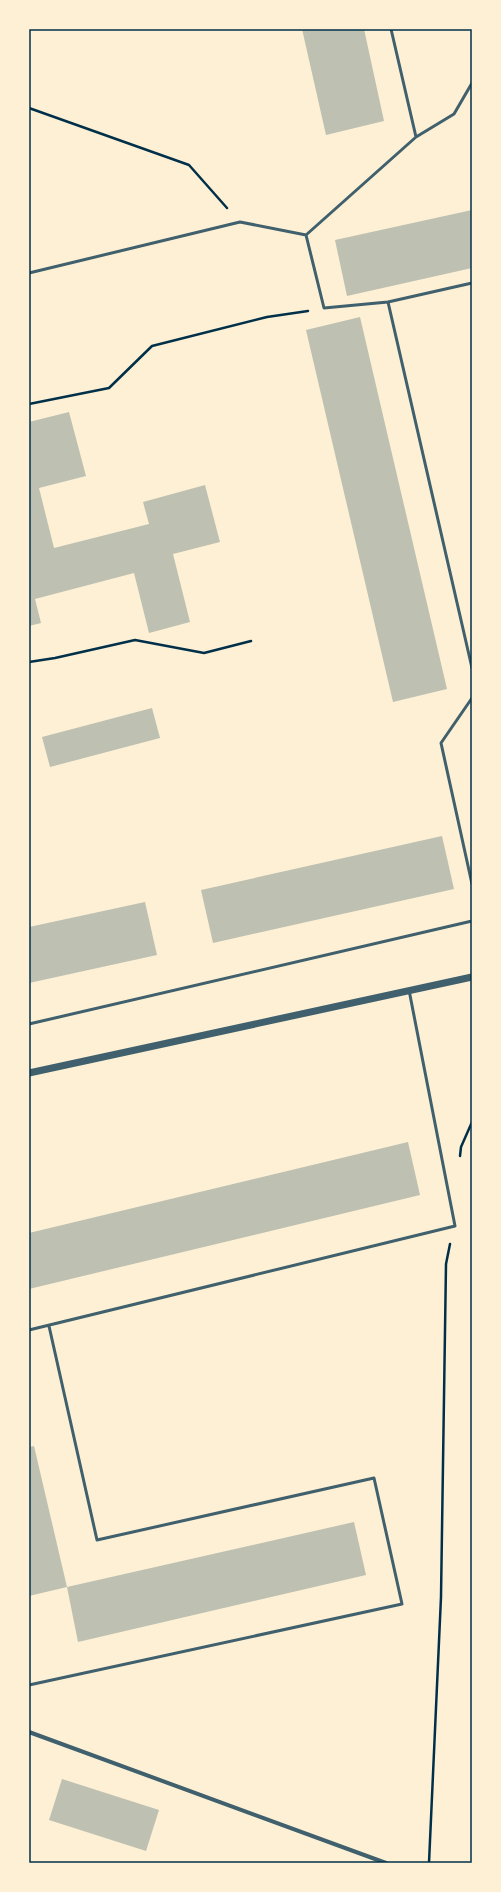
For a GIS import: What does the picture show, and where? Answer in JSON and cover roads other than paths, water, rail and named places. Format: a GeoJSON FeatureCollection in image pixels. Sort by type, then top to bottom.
{"type":"FeatureCollection","features":[{"type":"Feature","properties":{"kind":"street"},"geometry":{"type":"LineString","coordinates":[[29,1073],[472,977]]}},
{"type":"Feature","properties":{"kind":"street"},"geometry":{"type":"LineString","coordinates":[[29,1732],[386,1863]]}},
{"type":"Feature","properties":{"kind":"lane"},"geometry":{"type":"LineString","coordinates":[[391,29],[416,137]]}},
{"type":"Feature","properties":{"kind":"lane"},"geometry":{"type":"LineString","coordinates":[[306,235],[416,137],[454,114],[472,83]]}},
{"type":"Feature","properties":{"kind":"lane"},"geometry":{"type":"LineString","coordinates":[[29,273],[240,222],[306,235]]}},
{"type":"Feature","properties":{"kind":"lane"},"geometry":{"type":"LineString","coordinates":[[306,235],[324,308],[388,302],[472,283]]}},
{"type":"Feature","properties":{"kind":"lane"},"geometry":{"type":"LineString","coordinates":[[388,302],[472,668]]}},
{"type":"Feature","properties":{"kind":"lane"},"geometry":{"type":"LineString","coordinates":[[472,698],[442,743],[472,884]]}},
{"type":"Feature","properties":{"kind":"lane"},"geometry":{"type":"LineString","coordinates":[[29,1024],[472,921]]}},
{"type":"Feature","properties":{"kind":"lane"},"geometry":{"type":"LineString","coordinates":[[29,1330],[455,1226],[409,990]]}},
{"type":"Feature","properties":{"kind":"lane"},"geometry":{"type":"LineString","coordinates":[[29,1685],[402,1604],[374,1478],[97,1540],[49,1326]]}}]}
